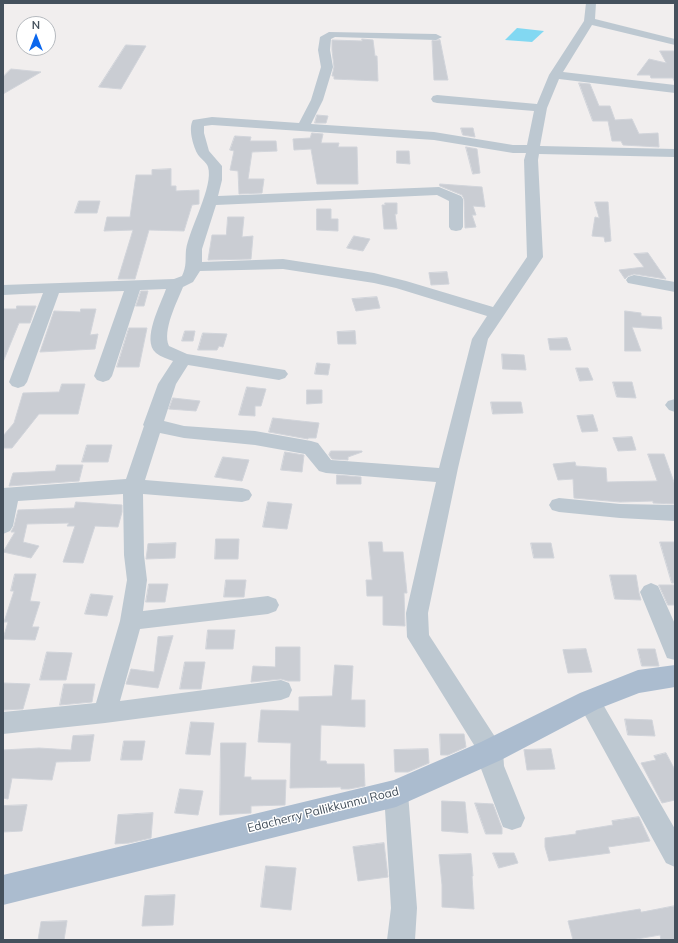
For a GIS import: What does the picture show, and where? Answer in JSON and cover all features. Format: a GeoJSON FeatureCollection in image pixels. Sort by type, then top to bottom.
{"type":"FeatureCollection","features":[{"type":"Feature","properties":{"kind":"main road","name":"Edacherry Pallikkunnu Road"},"geometry":{"type":"LineString","coordinates":[[3,890],[396,793],[491,751],[589,702],[638,682],[675,676]]}},
{"type":"Feature","properties":{"kind":"street"},"geometry":{"type":"LineString","coordinates":[[512,818],[492,766],[491,751],[418,637],[417,613],[447,476],[480,339],[535,256],[531,160],[542,108],[556,75],[589,21],[591,3]]}},
{"type":"Feature","properties":{"kind":"street"},"geometry":{"type":"LineString","coordinates":[[589,21],[675,42]]}},
{"type":"Feature","properties":{"kind":"street"},"geometry":{"type":"LineString","coordinates":[[303,127],[317,100],[327,67],[324,50],[326,37],[332,34],[436,37]]}},
{"type":"Feature","properties":{"kind":"street"},"geometry":{"type":"LineString","coordinates":[[556,75],[675,89]]}},
{"type":"Feature","properties":{"kind":"street"},"geometry":{"type":"LineString","coordinates":[[437,99],[542,108]]}},
{"type":"Feature","properties":{"kind":"street"},"geometry":{"type":"LineString","coordinates":[[3,290],[52,290],[176,284],[188,279],[194,267],[194,249],[210,201],[215,180],[215,166],[203,152],[198,132],[198,123],[212,121],[434,136],[513,149],[675,153]]}},
{"type":"Feature","properties":{"kind":"street"},"geometry":{"type":"LineString","coordinates":[[210,201],[440,191],[456,199],[456,227]]}},
{"type":"Feature","properties":{"kind":"street"},"geometry":{"type":"LineString","coordinates":[[194,267],[283,264],[374,278],[400,284],[496,314]]}},
{"type":"Feature","properties":{"kind":"street"},"geometry":{"type":"LineString","coordinates":[[634,280],[675,287]]}},
{"type":"Feature","properties":{"kind":"street"},"geometry":{"type":"LineString","coordinates":[[176,284],[160,327],[158,340],[162,349],[182,359],[279,374]]}},
{"type":"Feature","properties":{"kind":"street"},"geometry":{"type":"LineString","coordinates":[[103,376],[133,286]]}},
{"type":"Feature","properties":{"kind":"street"},"geometry":{"type":"LineString","coordinates":[[18,382],[52,290]]}},
{"type":"Feature","properties":{"kind":"street"},"geometry":{"type":"LineString","coordinates":[[105,713],[131,621],[137,580],[134,555],[133,486],[152,425],[168,384],[182,359]]}},
{"type":"Feature","properties":{"kind":"street"},"geometry":{"type":"LineString","coordinates":[[152,425],[184,432],[254,438],[311,448],[326,466],[447,476]]}},
{"type":"Feature","properties":{"kind":"street"},"geometry":{"type":"LineString","coordinates":[[3,526],[7,495],[133,486],[242,495]]}},
{"type":"Feature","properties":{"kind":"street"},"geometry":{"type":"LineString","coordinates":[[559,505],[620,511],[675,513]]}},
{"type":"Feature","properties":{"kind":"street"},"geometry":{"type":"LineString","coordinates":[[651,592],[675,651]]}},
{"type":"Feature","properties":{"kind":"street"},"geometry":{"type":"LineString","coordinates":[[131,621],[268,605]]}},
{"type":"Feature","properties":{"kind":"street"},"geometry":{"type":"LineString","coordinates":[[3,723],[105,713],[281,690]]}},
{"type":"Feature","properties":{"kind":"street"},"geometry":{"type":"LineString","coordinates":[[589,702],[675,854]]}},
{"type":"Feature","properties":{"kind":"street"},"geometry":{"type":"LineString","coordinates":[[396,793],[404,908],[401,940]]}},
{"type":"Feature","properties":{"kind":"water"},"geometry":{"type":"Polygon","coordinates":[[[517,28],[544,31],[532,42],[505,40],[517,28]]]}},
{"type":"Feature","properties":{"kind":"building"},"geometry":{"type":"Polygon","coordinates":[[[362,39],[373,40],[375,56],[377,56],[378,81],[334,79],[334,76],[332,76],[334,67],[332,40],[362,41],[362,39]]]}},
{"type":"Feature","properties":{"kind":"building"},"geometry":{"type":"Polygon","coordinates":[[[440,40],[448,80],[434,80],[432,41],[440,40]]]}},
{"type":"Feature","properties":{"kind":"building"},"geometry":{"type":"Polygon","coordinates":[[[126,45],[146,46],[121,89],[99,87],[126,45]]]}},
{"type":"Feature","properties":{"kind":"building"},"geometry":{"type":"Polygon","coordinates":[[[660,51],[675,51],[675,83],[673,78],[651,78],[650,75],[637,75],[649,59],[666,63],[660,51]]]}},
{"type":"Feature","properties":{"kind":"building"},"geometry":{"type":"Polygon","coordinates":[[[11,69],[41,72],[3,94],[3,77],[11,69]]]}},
{"type":"Feature","properties":{"kind":"building"},"geometry":{"type":"Polygon","coordinates":[[[579,83],[590,84],[599,106],[610,106],[615,120],[632,119],[639,134],[658,133],[659,147],[623,145],[621,141],[612,141],[608,121],[593,121],[579,83]]]}},
{"type":"Feature","properties":{"kind":"building"},"geometry":{"type":"Polygon","coordinates":[[[317,115],[328,116],[326,123],[315,123],[317,115]]]}},
{"type":"Feature","properties":{"kind":"building"},"geometry":{"type":"Polygon","coordinates":[[[461,128],[473,128],[475,137],[463,135],[461,128]]]}},
{"type":"Feature","properties":{"kind":"building"},"geometry":{"type":"Polygon","coordinates":[[[312,133],[323,134],[321,143],[339,143],[338,147],[357,147],[358,184],[317,184],[311,149],[294,150],[293,139],[310,138],[312,133]]]}},
{"type":"Feature","properties":{"kind":"building"},"geometry":{"type":"Polygon","coordinates":[[[235,136],[251,137],[250,141],[276,141],[277,151],[252,152],[248,179],[264,179],[262,193],[239,194],[238,171],[230,170],[234,151],[230,150],[235,136]]]}},
{"type":"Feature","properties":{"kind":"building"},"geometry":{"type":"Polygon","coordinates":[[[466,147],[477,149],[480,173],[473,174],[466,147]]]}},
{"type":"Feature","properties":{"kind":"building"},"geometry":{"type":"Polygon","coordinates":[[[397,151],[409,151],[410,164],[397,163],[397,151]]]}},
{"type":"Feature","properties":{"kind":"building"},"geometry":{"type":"Polygon","coordinates":[[[171,169],[171,186],[176,186],[176,191],[199,190],[199,204],[192,205],[184,231],[149,230],[135,279],[118,279],[133,230],[104,231],[107,217],[130,217],[136,175],[152,175],[152,170],[171,169]]]}},
{"type":"Feature","properties":{"kind":"building"},"geometry":{"type":"Polygon","coordinates":[[[440,184],[482,187],[485,207],[473,206],[476,215],[472,215],[476,227],[465,228],[464,199],[462,195],[440,186],[440,184]]]}},
{"type":"Feature","properties":{"kind":"building"},"geometry":{"type":"Polygon","coordinates":[[[79,201],[100,201],[97,213],[75,213],[79,201]]]}},
{"type":"Feature","properties":{"kind":"building"},"geometry":{"type":"Polygon","coordinates":[[[595,202],[608,202],[611,241],[605,242],[604,237],[592,236],[595,217],[599,218],[595,202]]]}},
{"type":"Feature","properties":{"kind":"building"},"geometry":{"type":"Polygon","coordinates":[[[385,203],[397,203],[397,214],[395,214],[397,229],[384,229],[382,205],[385,205],[385,203]]]}},
{"type":"Feature","properties":{"kind":"building"},"geometry":{"type":"Polygon","coordinates":[[[317,209],[331,209],[331,219],[338,219],[338,231],[317,230],[317,209]]]}},
{"type":"Feature","properties":{"kind":"building"},"geometry":{"type":"Polygon","coordinates":[[[228,217],[244,217],[242,237],[253,236],[251,259],[208,260],[212,235],[226,235],[228,217]]]}},
{"type":"Feature","properties":{"kind":"building"},"geometry":{"type":"Polygon","coordinates":[[[354,236],[370,239],[363,251],[347,248],[354,236]]]}},
{"type":"Feature","properties":{"kind":"building"},"geometry":{"type":"Polygon","coordinates":[[[648,253],[666,279],[634,274],[625,279],[619,270],[644,267],[634,254],[648,253]]]}},
{"type":"Feature","properties":{"kind":"building"},"geometry":{"type":"Polygon","coordinates":[[[447,272],[449,284],[431,285],[429,273],[447,272]]]}},
{"type":"Feature","properties":{"kind":"building"},"geometry":{"type":"Polygon","coordinates":[[[141,291],[148,291],[144,306],[136,306],[141,291]]]}},
{"type":"Feature","properties":{"kind":"building"},"geometry":{"type":"Polygon","coordinates":[[[377,297],[380,308],[356,311],[352,299],[377,297]]]}},
{"type":"Feature","properties":{"kind":"building"},"geometry":{"type":"Polygon","coordinates":[[[17,306],[36,306],[30,323],[19,323],[3,362],[3,309],[16,309],[17,306]]]}},
{"type":"Feature","properties":{"kind":"building"},"geometry":{"type":"Polygon","coordinates":[[[81,309],[96,309],[90,335],[98,334],[95,349],[40,352],[54,311],[80,312],[81,309]]]}},
{"type":"Feature","properties":{"kind":"building"},"geometry":{"type":"Polygon","coordinates":[[[625,311],[641,313],[641,316],[661,317],[662,329],[632,327],[641,351],[625,351],[625,311]]]}},
{"type":"Feature","properties":{"kind":"building"},"geometry":{"type":"Polygon","coordinates":[[[129,328],[147,328],[139,367],[117,367],[129,328]]]}},
{"type":"Feature","properties":{"kind":"building"},"geometry":{"type":"Polygon","coordinates":[[[185,331],[195,331],[193,341],[182,341],[185,331]]]}},
{"type":"Feature","properties":{"kind":"building"},"geometry":{"type":"Polygon","coordinates":[[[355,331],[356,344],[338,344],[337,332],[355,331]]]}},
{"type":"Feature","properties":{"kind":"building"},"geometry":{"type":"Polygon","coordinates":[[[203,333],[227,334],[223,347],[219,346],[217,350],[198,350],[203,333]]]}},
{"type":"Feature","properties":{"kind":"building"},"geometry":{"type":"Polygon","coordinates":[[[567,338],[571,350],[550,350],[548,339],[567,338]]]}},
{"type":"Feature","properties":{"kind":"building"},"geometry":{"type":"Polygon","coordinates":[[[502,354],[524,355],[526,370],[503,369],[502,354]]]}},
{"type":"Feature","properties":{"kind":"building"},"geometry":{"type":"Polygon","coordinates":[[[317,363],[330,364],[328,375],[315,374],[317,363]]]}},
{"type":"Feature","properties":{"kind":"building"},"geometry":{"type":"Polygon","coordinates":[[[576,368],[588,368],[593,380],[580,381],[576,368]]]}},
{"type":"Feature","properties":{"kind":"building"},"geometry":{"type":"Polygon","coordinates":[[[613,382],[632,382],[636,398],[617,397],[613,382]]]}},
{"type":"Feature","properties":{"kind":"building"},"geometry":{"type":"Polygon","coordinates":[[[62,384],[85,384],[78,414],[39,414],[12,448],[3,448],[3,436],[14,423],[23,393],[59,392],[62,384]]]}},
{"type":"Feature","properties":{"kind":"building"},"geometry":{"type":"Polygon","coordinates":[[[247,387],[266,389],[261,406],[255,406],[255,416],[239,415],[247,387]]]}},
{"type":"Feature","properties":{"kind":"building"},"geometry":{"type":"Polygon","coordinates":[[[307,390],[322,390],[322,403],[307,404],[307,390]]]}},
{"type":"Feature","properties":{"kind":"building"},"geometry":{"type":"Polygon","coordinates":[[[173,398],[200,401],[196,411],[169,409],[173,398]]]}},
{"type":"Feature","properties":{"kind":"building"},"geometry":{"type":"Polygon","coordinates":[[[491,402],[521,402],[523,413],[493,414],[491,402]]]}},
{"type":"Feature","properties":{"kind":"building"},"geometry":{"type":"Polygon","coordinates":[[[593,415],[598,431],[582,432],[577,416],[593,415]]]}},
{"type":"Feature","properties":{"kind":"building"},"geometry":{"type":"Polygon","coordinates":[[[273,418],[319,423],[316,438],[308,439],[269,432],[273,418]]]}},
{"type":"Feature","properties":{"kind":"building"},"geometry":{"type":"Polygon","coordinates":[[[632,437],[636,450],[618,451],[613,438],[632,437]]]}},
{"type":"Feature","properties":{"kind":"building"},"geometry":{"type":"Polygon","coordinates":[[[87,445],[112,445],[108,462],[82,462],[87,445]]]}},
{"type":"Feature","properties":{"kind":"building"},"geometry":{"type":"Polygon","coordinates":[[[331,451],[362,452],[348,457],[348,460],[332,459],[329,455],[331,451]]]}},
{"type":"Feature","properties":{"kind":"building"},"geometry":{"type":"Polygon","coordinates":[[[285,452],[304,455],[302,472],[281,470],[285,452]]]}},
{"type":"Feature","properties":{"kind":"building"},"geometry":{"type":"Polygon","coordinates":[[[648,454],[664,454],[675,485],[675,504],[653,503],[653,501],[620,502],[574,498],[573,479],[558,480],[553,464],[575,462],[576,466],[606,468],[607,482],[657,481],[648,454]]]}},
{"type":"Feature","properties":{"kind":"building"},"geometry":{"type":"Polygon","coordinates":[[[223,457],[249,460],[242,481],[215,477],[223,457]]]}},
{"type":"Feature","properties":{"kind":"building"},"geometry":{"type":"Polygon","coordinates":[[[57,465],[83,465],[79,481],[9,486],[13,473],[55,471],[57,465]]]}},
{"type":"Feature","properties":{"kind":"building"},"geometry":{"type":"Polygon","coordinates":[[[337,475],[361,477],[361,484],[337,484],[337,475]]]}},
{"type":"Feature","properties":{"kind":"building"},"geometry":{"type":"Polygon","coordinates":[[[76,502],[122,505],[122,512],[118,527],[95,526],[83,563],[63,562],[75,526],[67,526],[69,523],[27,524],[23,542],[39,546],[31,558],[3,552],[15,532],[11,532],[18,510],[74,508],[76,502]]]}},
{"type":"Feature","properties":{"kind":"building"},"geometry":{"type":"Polygon","coordinates":[[[268,502],[292,504],[287,529],[263,527],[268,502]]]}},
{"type":"Feature","properties":{"kind":"building"},"geometry":{"type":"Polygon","coordinates":[[[216,539],[239,539],[238,559],[215,559],[216,539]]]}},
{"type":"Feature","properties":{"kind":"building"},"geometry":{"type":"Polygon","coordinates":[[[369,542],[382,542],[383,552],[403,552],[407,593],[404,593],[405,626],[383,625],[383,596],[367,596],[366,580],[372,580],[369,542]]]}},
{"type":"Feature","properties":{"kind":"building"},"geometry":{"type":"Polygon","coordinates":[[[660,542],[675,542],[675,583],[672,583],[660,542]]]}},
{"type":"Feature","properties":{"kind":"building"},"geometry":{"type":"Polygon","coordinates":[[[176,543],[175,558],[146,559],[148,544],[176,543]]]}},
{"type":"Feature","properties":{"kind":"building"},"geometry":{"type":"Polygon","coordinates":[[[531,543],[551,543],[554,558],[534,558],[531,543]]]}},
{"type":"Feature","properties":{"kind":"building"},"geometry":{"type":"Polygon","coordinates":[[[15,574],[36,574],[30,601],[40,602],[32,627],[39,627],[35,640],[3,639],[8,622],[4,622],[14,591],[11,591],[15,574]]]}},
{"type":"Feature","properties":{"kind":"building"},"geometry":{"type":"Polygon","coordinates":[[[610,575],[636,575],[641,600],[615,599],[610,575]]]}},
{"type":"Feature","properties":{"kind":"building"},"geometry":{"type":"Polygon","coordinates":[[[226,580],[246,580],[244,597],[224,597],[226,580]]]}},
{"type":"Feature","properties":{"kind":"building"},"geometry":{"type":"Polygon","coordinates":[[[149,584],[168,584],[165,602],[146,602],[149,584]]]}},
{"type":"Feature","properties":{"kind":"building"},"geometry":{"type":"Polygon","coordinates":[[[659,585],[675,585],[675,605],[668,605],[659,585]]]}},
{"type":"Feature","properties":{"kind":"building"},"geometry":{"type":"Polygon","coordinates":[[[91,594],[113,596],[107,616],[85,614],[91,594]]]}},
{"type":"Feature","properties":{"kind":"building"},"geometry":{"type":"Polygon","coordinates":[[[208,630],[235,630],[233,649],[206,649],[208,630]]]}},
{"type":"Feature","properties":{"kind":"building"},"geometry":{"type":"Polygon","coordinates":[[[173,636],[158,688],[126,684],[131,669],[154,672],[158,637],[173,636]]]}},
{"type":"Feature","properties":{"kind":"building"},"geometry":{"type":"Polygon","coordinates":[[[276,647],[300,647],[300,681],[288,681],[281,679],[251,682],[253,666],[275,667],[276,647]]]}},
{"type":"Feature","properties":{"kind":"building"},"geometry":{"type":"Polygon","coordinates":[[[586,649],[592,672],[568,673],[563,650],[586,649]]]}},
{"type":"Feature","properties":{"kind":"building"},"geometry":{"type":"Polygon","coordinates":[[[638,649],[655,649],[659,666],[642,666],[638,649]]]}},
{"type":"Feature","properties":{"kind":"building"},"geometry":{"type":"Polygon","coordinates":[[[47,652],[72,653],[66,680],[40,680],[47,652]]]}},
{"type":"Feature","properties":{"kind":"building"},"geometry":{"type":"Polygon","coordinates":[[[185,662],[205,662],[201,689],[180,689],[185,662]]]}},
{"type":"Feature","properties":{"kind":"building"},"geometry":{"type":"Polygon","coordinates":[[[335,665],[353,666],[351,700],[365,700],[365,727],[321,725],[320,761],[326,761],[327,764],[364,764],[365,786],[349,789],[341,789],[341,787],[290,788],[291,743],[258,742],[261,710],[299,711],[299,697],[332,696],[335,665]]]}},
{"type":"Feature","properties":{"kind":"building"},"geometry":{"type":"Polygon","coordinates":[[[3,683],[30,684],[23,709],[3,710],[3,683]]]}},
{"type":"Feature","properties":{"kind":"building"},"geometry":{"type":"Polygon","coordinates":[[[64,684],[95,684],[92,702],[60,705],[64,684]]]}},
{"type":"Feature","properties":{"kind":"building"},"geometry":{"type":"Polygon","coordinates":[[[625,719],[652,720],[655,736],[628,735],[625,719]]]}},
{"type":"Feature","properties":{"kind":"building"},"geometry":{"type":"Polygon","coordinates":[[[191,722],[214,723],[210,755],[186,754],[191,722]]]}},
{"type":"Feature","properties":{"kind":"building"},"geometry":{"type":"Polygon","coordinates":[[[440,734],[464,734],[466,747],[448,755],[441,755],[440,734]]]}},
{"type":"Feature","properties":{"kind":"building"},"geometry":{"type":"Polygon","coordinates":[[[94,735],[90,761],[56,762],[52,780],[12,778],[8,799],[3,798],[3,750],[39,748],[71,750],[73,736],[94,735]]]}},
{"type":"Feature","properties":{"kind":"building"},"geometry":{"type":"Polygon","coordinates":[[[124,741],[145,741],[142,760],[121,760],[124,741]]]}},
{"type":"Feature","properties":{"kind":"building"},"geometry":{"type":"Polygon","coordinates":[[[221,743],[246,743],[244,777],[251,777],[251,780],[286,780],[285,805],[251,806],[251,813],[220,815],[221,743]]]}},
{"type":"Feature","properties":{"kind":"building"},"geometry":{"type":"Polygon","coordinates":[[[428,749],[429,763],[408,772],[395,772],[394,750],[428,749]]]}},
{"type":"Feature","properties":{"kind":"building"},"geometry":{"type":"Polygon","coordinates":[[[551,749],[555,769],[527,770],[524,750],[551,749]]]}},
{"type":"Feature","properties":{"kind":"building"},"geometry":{"type":"Polygon","coordinates":[[[666,753],[675,770],[675,800],[662,803],[641,763],[656,760],[654,756],[666,753]]]}},
{"type":"Feature","properties":{"kind":"building"},"geometry":{"type":"Polygon","coordinates":[[[180,789],[203,791],[198,815],[175,813],[180,789]]]}},
{"type":"Feature","properties":{"kind":"building"},"geometry":{"type":"Polygon","coordinates":[[[442,801],[465,802],[468,833],[442,831],[442,801]]]}},
{"type":"Feature","properties":{"kind":"building"},"geometry":{"type":"Polygon","coordinates":[[[475,803],[493,804],[502,828],[502,834],[486,834],[475,803]]]}},
{"type":"Feature","properties":{"kind":"building"},"geometry":{"type":"Polygon","coordinates":[[[27,805],[22,831],[3,832],[3,806],[27,805]]]}},
{"type":"Feature","properties":{"kind":"building"},"geometry":{"type":"Polygon","coordinates":[[[153,813],[151,838],[129,843],[115,844],[118,815],[153,813]]]}},
{"type":"Feature","properties":{"kind":"building"},"geometry":{"type":"Polygon","coordinates":[[[639,817],[650,841],[608,847],[610,853],[549,861],[545,847],[545,838],[576,834],[576,831],[613,825],[612,821],[639,817]]]}},
{"type":"Feature","properties":{"kind":"building"},"geometry":{"type":"Polygon","coordinates":[[[384,843],[388,877],[358,881],[353,847],[384,843]]]}},
{"type":"Feature","properties":{"kind":"building"},"geometry":{"type":"Polygon","coordinates":[[[493,853],[514,853],[518,863],[499,868],[493,853]]]}},
{"type":"Feature","properties":{"kind":"building"},"geometry":{"type":"Polygon","coordinates":[[[471,854],[474,909],[442,907],[442,885],[439,855],[471,854]]]}},
{"type":"Feature","properties":{"kind":"building"},"geometry":{"type":"Polygon","coordinates":[[[266,866],[296,868],[291,910],[261,907],[266,866]]]}},
{"type":"Feature","properties":{"kind":"building"},"geometry":{"type":"Polygon","coordinates":[[[175,895],[173,925],[142,926],[145,896],[175,895]]]}},
{"type":"Feature","properties":{"kind":"building"},"geometry":{"type":"Polygon","coordinates":[[[675,906],[675,940],[661,940],[660,935],[631,940],[573,940],[568,921],[640,909],[641,912],[675,906]]]}},
{"type":"Feature","properties":{"kind":"building"},"geometry":{"type":"Polygon","coordinates":[[[67,921],[64,940],[38,940],[41,922],[67,921]]]}}]}
